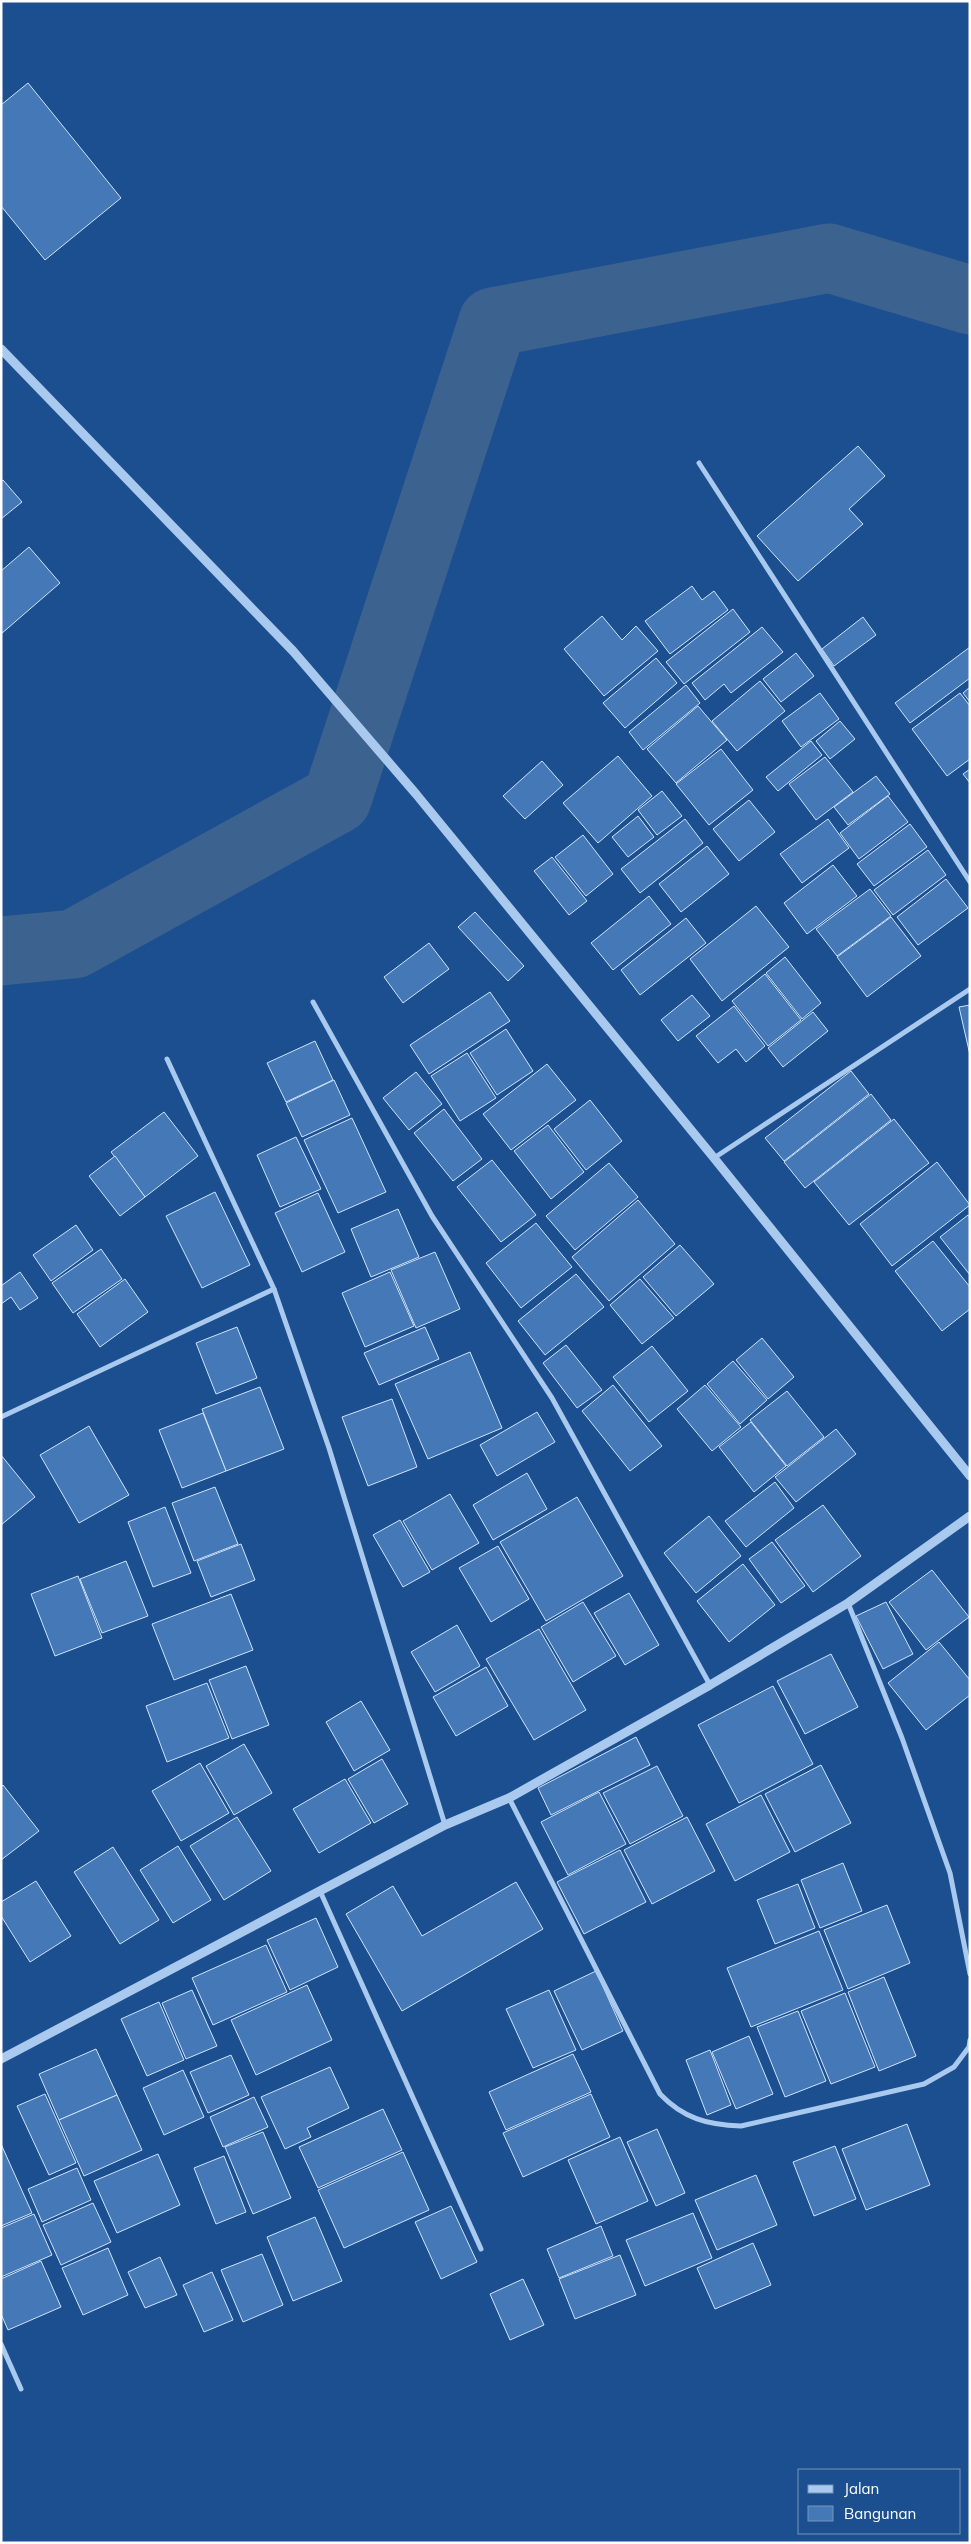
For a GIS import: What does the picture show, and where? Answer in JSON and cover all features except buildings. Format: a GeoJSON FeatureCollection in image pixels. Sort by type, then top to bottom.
{"type":"FeatureCollection","features":[{"type":"Feature","properties":{"kind":"street"},"geometry":{"type":"LineString","coordinates":[[1,348],[293,651],[416,794],[714,1158],[970,1476]]}},
{"type":"Feature","properties":{"kind":"street"},"geometry":{"type":"LineString","coordinates":[[699,463],[970,882]]}},
{"type":"Feature","properties":{"kind":"street"},"geometry":{"type":"LineString","coordinates":[[714,1158],[970,989]]}},
{"type":"Feature","properties":{"kind":"street"},"geometry":{"type":"LineString","coordinates":[[313,1002],[432,1216],[552,1398],[710,1685]]}},
{"type":"Feature","properties":{"kind":"street"},"geometry":{"type":"LineString","coordinates":[[167,1059],[274,1289],[329,1448],[446,1825]]}},
{"type":"Feature","properties":{"kind":"street"},"geometry":{"type":"LineString","coordinates":[[1,1418],[274,1289]]}},
{"type":"Feature","properties":{"kind":"street"},"geometry":{"type":"LineString","coordinates":[[1,2059],[446,1825],[509,1798],[710,1685],[848,1603],[970,1516]]}},
{"type":"Feature","properties":{"kind":"street"},"geometry":{"type":"LineString","coordinates":[[848,1603],[902,1738],[950,1874],[970,1974]]}},
{"type":"Feature","properties":{"kind":"street"},"geometry":{"type":"LineString","coordinates":[[509,1798],[660,2094],[675,2110],[718,2126],[741,2126],[924,2084],[954,2067],[969,2047],[970,2040]]}},
{"type":"Feature","properties":{"kind":"street"},"geometry":{"type":"LineString","coordinates":[[320,1891],[482,2249]]}},
{"type":"Feature","properties":{"kind":"street"},"geometry":{"type":"LineString","coordinates":[[1,2344],[21,2389]]}},
{"type":"Feature","properties":{"kind":"waterway"},"geometry":{"type":"LineString","coordinates":[[1,951],[74,944],[337,799],[493,322],[829,258],[970,300]]}}]}
